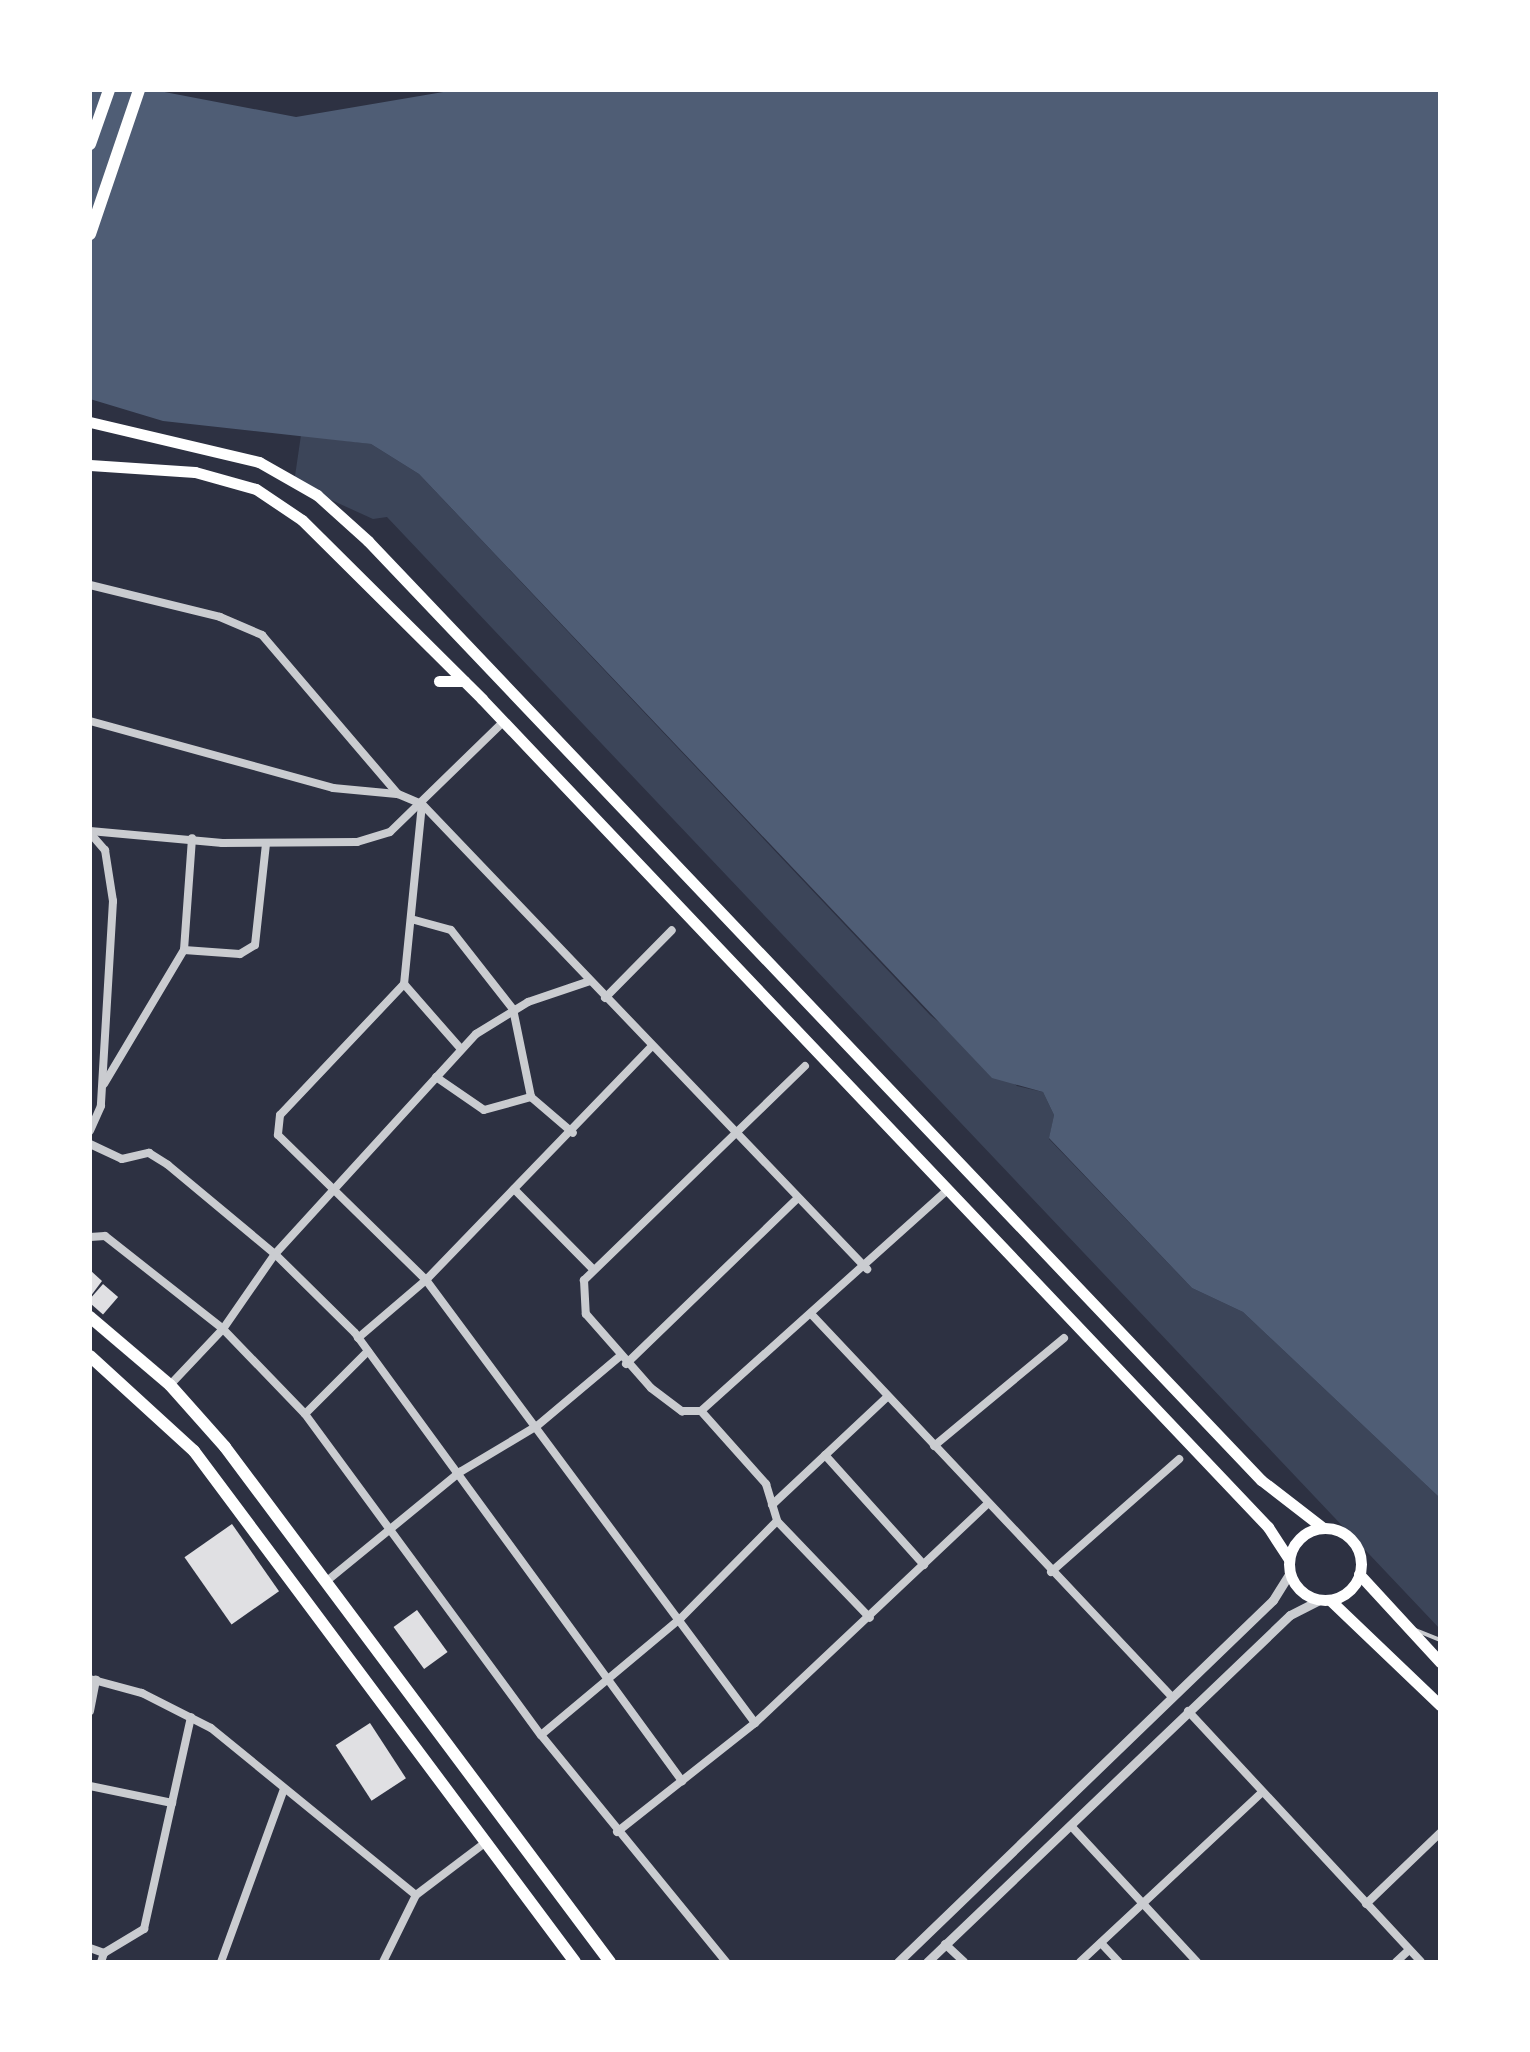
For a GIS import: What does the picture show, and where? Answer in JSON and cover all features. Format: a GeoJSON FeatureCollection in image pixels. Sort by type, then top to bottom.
{"type":"FeatureCollection","features":[{"type":"Feature","properties":{"kind":"main road"},"geometry":{"type":"LineString","coordinates":[[90,144],[109,90]]}},
{"type":"Feature","properties":{"kind":"main road"},"geometry":{"type":"LineString","coordinates":[[90,234],[139,90]]}},
{"type":"Feature","properties":{"kind":"main road"},"geometry":{"type":"LineString","coordinates":[[90,422],[259,462],[317,495],[358,532],[1261,1480],[1323,1528],[1353,1541],[1359,1574],[1405,1628],[1440,1662]]}},
{"type":"Feature","properties":{"kind":"main road"},"geometry":{"type":"LineString","coordinates":[[90,465],[195,472],[256,489],[302,520],[464,681],[945,1192],[1268,1527],[1289,1559],[1290,1573],[1440,1705]]}},
{"type":"Feature","properties":{"kind":"main road"},"geometry":{"type":"LineString","coordinates":[[439,681],[464,681]]}},
{"type":"Feature","properties":{"kind":"main road"},"geometry":{"type":"LineString","coordinates":[[90,1317],[170,1385],[328,1580],[610,1962]]}},
{"type":"Feature","properties":{"kind":"main road"},"geometry":{"type":"LineString","coordinates":[[90,1356],[194,1451],[575,1962]]}},
{"type":"Feature","properties":{"kind":"main road"},"geometry":{"type":"LineString","coordinates":[[1289,1559],[1301,1537],[1323,1528]]}},
{"type":"Feature","properties":{"kind":"main road"},"geometry":{"type":"LineString","coordinates":[[1324,1600],[1348,1591],[1359,1574]]}},
{"type":"Feature","properties":{"kind":"street"},"geometry":{"type":"LineString","coordinates":[[90,585],[220,617],[262,635],[398,794]]}},
{"type":"Feature","properties":{"kind":"street"},"geometry":{"type":"LineString","coordinates":[[90,721],[333,788],[398,794],[422,804],[867,1269]]}},
{"type":"Feature","properties":{"kind":"street"},"geometry":{"type":"LineString","coordinates":[[90,832],[266,844],[357,842],[390,832],[503,722]]}},
{"type":"Feature","properties":{"kind":"street"},"geometry":{"type":"LineString","coordinates":[[422,804],[404,984],[277,1122],[278,1135],[336,1185],[426,1280],[681,1618],[755,1723]]}},
{"type":"Feature","properties":{"kind":"street"},"geometry":{"type":"LineString","coordinates":[[90,832],[105,850],[113,901],[102,1088],[90,1131]]}},
{"type":"Feature","properties":{"kind":"street"},"geometry":{"type":"LineString","coordinates":[[102,1088],[184,950],[192,838]]}},
{"type":"Feature","properties":{"kind":"street"},"geometry":{"type":"LineString","coordinates":[[184,950],[240,954],[255,945],[266,844]]}},
{"type":"Feature","properties":{"kind":"street"},"geometry":{"type":"LineString","coordinates":[[411,919],[451,930],[513,1009],[531,1097],[573,1133]]}},
{"type":"Feature","properties":{"kind":"street"},"geometry":{"type":"LineString","coordinates":[[605,998],[672,930]]}},
{"type":"Feature","properties":{"kind":"street"},"geometry":{"type":"LineString","coordinates":[[170,1385],[223,1329],[275,1254],[461,1049],[513,1009],[590,981]]}},
{"type":"Feature","properties":{"kind":"street"},"geometry":{"type":"LineString","coordinates":[[404,984],[461,1049]]}},
{"type":"Feature","properties":{"kind":"street"},"geometry":{"type":"LineString","coordinates":[[358,1338],[426,1280],[573,1133],[652,1046]]}},
{"type":"Feature","properties":{"kind":"street"},"geometry":{"type":"LineString","coordinates":[[805,1066],[591,1267],[580,1296],[623,1361],[682,1411],[701,1411],[867,1269],[945,1192]]}},
{"type":"Feature","properties":{"kind":"street"},"geometry":{"type":"LineString","coordinates":[[436,1077],[484,1110],[531,1097]]}},
{"type":"Feature","properties":{"kind":"street"},"geometry":{"type":"LineString","coordinates":[[90,1144],[122,1159],[149,1153],[275,1254],[358,1338],[460,1472],[682,1781]]}},
{"type":"Feature","properties":{"kind":"street"},"geometry":{"type":"LineString","coordinates":[[514,1189],[591,1267]]}},
{"type":"Feature","properties":{"kind":"street"},"geometry":{"type":"LineString","coordinates":[[328,1580],[460,1472],[537,1426],[623,1361],[798,1198]]}},
{"type":"Feature","properties":{"kind":"street"},"geometry":{"type":"LineString","coordinates":[[90,1237],[105,1236],[223,1329],[305,1414],[541,1735],[726,1962]]}},
{"type":"Feature","properties":{"kind":"street"},"geometry":{"type":"LineString","coordinates":[[813,1316],[986,1505],[1172,1697]]}},
{"type":"Feature","properties":{"kind":"street"},"geometry":{"type":"LineString","coordinates":[[934,1446],[1064,1338]]}},
{"type":"Feature","properties":{"kind":"street"},"geometry":{"type":"LineString","coordinates":[[305,1414],[368,1351]]}},
{"type":"Feature","properties":{"kind":"street"},"geometry":{"type":"LineString","coordinates":[[772,1505],[887,1397]]}},
{"type":"Feature","properties":{"kind":"street"},"geometry":{"type":"LineString","coordinates":[[701,1411],[766,1484],[777,1521],[870,1618]]}},
{"type":"Feature","properties":{"kind":"street"},"geometry":{"type":"LineString","coordinates":[[825,1455],[924,1565]]}},
{"type":"Feature","properties":{"kind":"street"},"geometry":{"type":"LineString","coordinates":[[1051,1572],[1179,1459]]}},
{"type":"Feature","properties":{"kind":"street"},"geometry":{"type":"LineString","coordinates":[[617,1832],[755,1723],[870,1618],[986,1505]]}},
{"type":"Feature","properties":{"kind":"street"},"geometry":{"type":"LineString","coordinates":[[541,1735],[681,1618],[777,1521]]}},
{"type":"Feature","properties":{"kind":"street"},"geometry":{"type":"LineString","coordinates":[[898,1962],[1273,1600],[1290,1573]]}},
{"type":"Feature","properties":{"kind":"street"},"geometry":{"type":"LineString","coordinates":[[927,1962],[1072,1827],[1290,1615],[1324,1600]]}},
{"type":"Feature","properties":{"kind":"street"},"geometry":{"type":"LineString","coordinates":[[90,1711],[93,1679],[191,1717],[416,1895]]}},
{"type":"Feature","properties":{"kind":"street"},"geometry":{"type":"LineString","coordinates":[[1188,1711],[1421,1962]]}},
{"type":"Feature","properties":{"kind":"street"},"geometry":{"type":"LineString","coordinates":[[90,1948],[102,1957],[144,1929],[191,1717]]}},
{"type":"Feature","properties":{"kind":"street"},"geometry":{"type":"LineString","coordinates":[[90,1786],[172,1803]]}},
{"type":"Feature","properties":{"kind":"street"},"geometry":{"type":"LineString","coordinates":[[221,1962],[284,1789]]}},
{"type":"Feature","properties":{"kind":"street"},"geometry":{"type":"LineString","coordinates":[[1080,1962],[1261,1793]]}},
{"type":"Feature","properties":{"kind":"street"},"geometry":{"type":"LineString","coordinates":[[1072,1827],[1197,1962]]}},
{"type":"Feature","properties":{"kind":"street"},"geometry":{"type":"LineString","coordinates":[[1366,1904],[1440,1833]]}},
{"type":"Feature","properties":{"kind":"street"},"geometry":{"type":"LineString","coordinates":[[383,1962],[416,1895],[486,1842]]}},
{"type":"Feature","properties":{"kind":"street"},"geometry":{"type":"LineString","coordinates":[[1101,1943],[1119,1962]]}},
{"type":"Feature","properties":{"kind":"street"},"geometry":{"type":"LineString","coordinates":[[945,1944],[964,1962]]}},
{"type":"Feature","properties":{"kind":"street"},"geometry":{"type":"LineString","coordinates":[[1396,1962],[1409,1950]]}},
{"type":"Feature","properties":{"kind":"lane"},"geometry":{"type":"LineString","coordinates":[[1405,1628],[1440,1640]]}},
{"type":"Feature","properties":{"kind":"shaded area"},"geometry":{"type":"Polygon","coordinates":[[[90,90],[154,90],[296,117],[455,90],[1440,90],[1440,1498],[1243,1312],[1192,1288],[1049,1138],[1054,1115],[1043,1092],[992,1078],[419,474],[371,444],[163,421],[90,399],[90,90]]]}},
{"type":"Feature","properties":{"kind":"shaded area"},"geometry":{"type":"Polygon","coordinates":[[[301,435],[371,444],[419,474],[930,1015],[1017,1086],[1043,1092],[1054,1115],[1049,1139],[1192,1288],[1243,1312],[1440,1498],[1440,1629],[387,517],[373,519],[294,483],[301,435]]]}},
{"type":"Feature","properties":{"kind":"building"},"geometry":{"type":"Polygon","coordinates":[[[90,1270],[102,1281],[90,1297],[90,1270]]]}},
{"type":"Feature","properties":{"kind":"building"},"geometry":{"type":"Polygon","coordinates":[[[103,1284],[118,1297],[103,1314],[90,1303],[103,1284]]]}},
{"type":"Feature","properties":{"kind":"building"},"geometry":{"type":"Polygon","coordinates":[[[232,1524],[279,1591],[232,1624],[184,1557],[232,1524]]]}},
{"type":"Feature","properties":{"kind":"building"},"geometry":{"type":"Polygon","coordinates":[[[417,1610],[448,1652],[424,1669],[394,1627],[417,1610]]]}},
{"type":"Feature","properties":{"kind":"building"},"geometry":{"type":"Polygon","coordinates":[[[370,1723],[406,1778],[372,1801],[336,1745],[370,1723]]]}}]}
